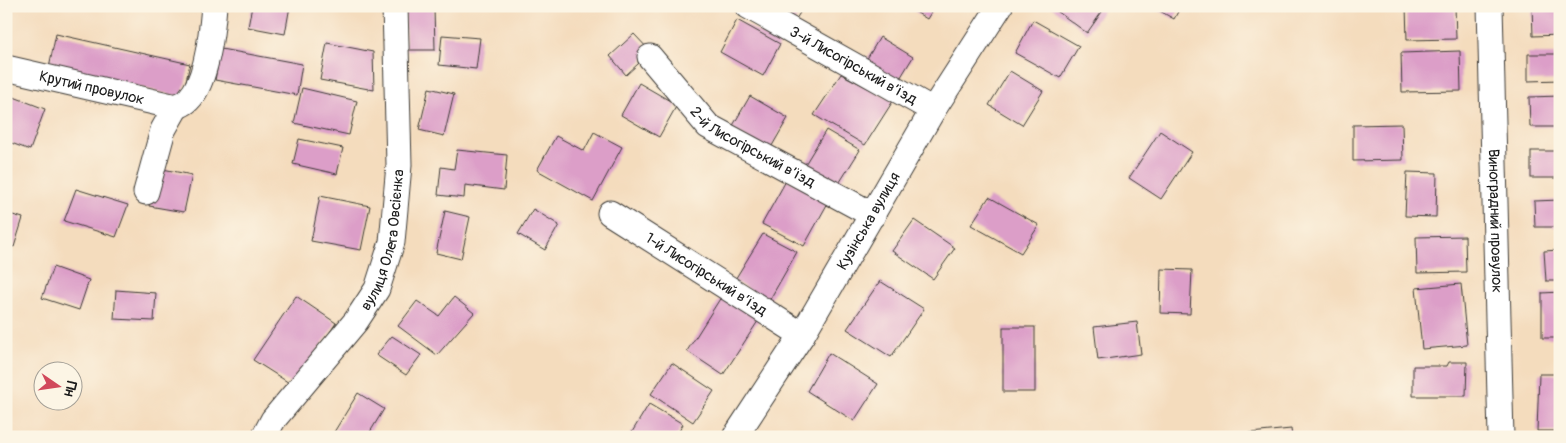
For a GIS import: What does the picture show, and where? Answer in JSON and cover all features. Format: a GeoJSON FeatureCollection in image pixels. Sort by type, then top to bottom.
{"type":"FeatureCollection","features":[{"type":"Feature","properties":{"kind":"street"},"geometry":{"type":"LineString","coordinates":[[146,192],[163,130],[176,107],[188,100],[197,87],[212,26],[214,6]]}},
{"type":"Feature","properties":{"kind":"street","name":"вулиця Олега Овсієнка"},"geometry":{"type":"LineString","coordinates":[[264,437],[273,420],[362,313],[377,289],[392,242],[399,165],[395,6]]}},
{"type":"Feature","properties":{"kind":"street","name":"3-й Лисогірський в’їзд"},"geometry":{"type":"LineString","coordinates":[[748,6],[933,110]]}},
{"type":"Feature","properties":{"kind":"street","name":"Кузінська вулиця"},"geometry":{"type":"LineString","coordinates":[[735,437],[802,335],[933,110],[1000,6]]}},
{"type":"Feature","properties":{"kind":"street","name":"Виноградний провулок"},"geometry":{"type":"LineString","coordinates":[[1490,6],[1501,437]]}},
{"type":"Feature","properties":{"kind":"street","name":"2-й Лисогірський в’їзд"},"geometry":{"type":"LineString","coordinates":[[650,57],[708,126],[873,215]]}},
{"type":"Feature","properties":{"kind":"street","name":"Крутий провулок"},"geometry":{"type":"LineString","coordinates":[[6,68],[176,107]]}},
{"type":"Feature","properties":{"kind":"street","name":"1-й Лисогірський в’їзд"},"geometry":{"type":"LineString","coordinates":[[610,213],[802,335]]}},
{"type":"Feature","properties":{"kind":"building"},"geometry":{"type":"Polygon","coordinates":[[[252,6],[290,6],[285,34],[248,27],[252,6]]]}},
{"type":"Feature","properties":{"kind":"building"},"geometry":{"type":"Polygon","coordinates":[[[760,6],[804,6],[793,24],[760,6]]]}},
{"type":"Feature","properties":{"kind":"building"},"geometry":{"type":"Polygon","coordinates":[[[906,6],[935,6],[927,19],[906,6]]]}},
{"type":"Feature","properties":{"kind":"building"},"geometry":{"type":"Polygon","coordinates":[[[1050,6],[1106,6],[1087,33],[1050,6]]]}},
{"type":"Feature","properties":{"kind":"building"},"geometry":{"type":"Polygon","coordinates":[[[1151,6],[1181,6],[1174,19],[1151,6]]]}},
{"type":"Feature","properties":{"kind":"building"},"geometry":{"type":"Polygon","coordinates":[[[1406,6],[1455,6],[1456,39],[1407,40],[1406,6]]]}},
{"type":"Feature","properties":{"kind":"building"},"geometry":{"type":"Polygon","coordinates":[[[1532,6],[1560,6],[1560,35],[1533,36],[1532,6]]]}},
{"type":"Feature","properties":{"kind":"building"},"geometry":{"type":"Polygon","coordinates":[[[405,7],[434,7],[435,50],[406,50],[405,7]]]}},
{"type":"Feature","properties":{"kind":"building"},"geometry":{"type":"Polygon","coordinates":[[[737,20],[780,44],[763,76],[720,52],[737,20]]]}},
{"type":"Feature","properties":{"kind":"building"},"geometry":{"type":"Polygon","coordinates":[[[1033,20],[1079,46],[1060,78],[1015,53],[1033,20]]]}},
{"type":"Feature","properties":{"kind":"building"},"geometry":{"type":"Polygon","coordinates":[[[56,34],[190,64],[182,97],[49,67],[56,34]]]}},
{"type":"Feature","properties":{"kind":"building"},"geometry":{"type":"Polygon","coordinates":[[[634,34],[651,52],[626,75],[610,56],[634,34]]]}},
{"type":"Feature","properties":{"kind":"building"},"geometry":{"type":"Polygon","coordinates":[[[442,35],[480,38],[476,69],[439,65],[442,35]]]}},
{"type":"Feature","properties":{"kind":"building"},"geometry":{"type":"Polygon","coordinates":[[[880,37],[913,57],[896,85],[862,67],[880,37]]]}},
{"type":"Feature","properties":{"kind":"building"},"geometry":{"type":"Polygon","coordinates":[[[327,43],[373,52],[374,90],[320,80],[327,43]]]}},
{"type":"Feature","properties":{"kind":"building"},"geometry":{"type":"Polygon","coordinates":[[[221,49],[302,64],[297,95],[215,80],[221,49]]]}},
{"type":"Feature","properties":{"kind":"building"},"geometry":{"type":"Polygon","coordinates":[[[1460,51],[1461,91],[1402,92],[1401,53],[1460,51]]]}},
{"type":"Feature","properties":{"kind":"building"},"geometry":{"type":"Polygon","coordinates":[[[1528,54],[1560,54],[1560,80],[1528,81],[1528,54]]]}},
{"type":"Feature","properties":{"kind":"building"},"geometry":{"type":"Polygon","coordinates":[[[1010,71],[1043,91],[1022,125],[989,105],[1010,71]]]}},
{"type":"Feature","properties":{"kind":"building"},"geometry":{"type":"Polygon","coordinates":[[[841,74],[893,101],[865,145],[814,115],[841,74]]]}},
{"type":"Feature","properties":{"kind":"building"},"geometry":{"type":"Polygon","coordinates":[[[639,83],[677,105],[659,137],[621,115],[639,83]]]}},
{"type":"Feature","properties":{"kind":"building"},"geometry":{"type":"Polygon","coordinates":[[[302,88],[357,101],[349,135],[294,123],[302,88]]]}},
{"type":"Feature","properties":{"kind":"building"},"geometry":{"type":"Polygon","coordinates":[[[429,88],[454,94],[444,136],[419,130],[429,88]]]}},
{"type":"Feature","properties":{"kind":"building"},"geometry":{"type":"Polygon","coordinates":[[[6,94],[45,109],[30,150],[6,141],[6,94]]]}},
{"type":"Feature","properties":{"kind":"building"},"geometry":{"type":"Polygon","coordinates":[[[750,96],[788,118],[769,151],[731,129],[750,96]]]}},
{"type":"Feature","properties":{"kind":"building"},"geometry":{"type":"Polygon","coordinates":[[[1560,96],[1560,127],[1530,127],[1529,97],[1560,96]]]}},
{"type":"Feature","properties":{"kind":"building"},"geometry":{"type":"Polygon","coordinates":[[[1402,124],[1403,160],[1353,161],[1353,125],[1402,124]]]}},
{"type":"Feature","properties":{"kind":"building"},"geometry":{"type":"Polygon","coordinates":[[[826,130],[860,150],[838,185],[804,166],[826,130]]]}},
{"type":"Feature","properties":{"kind":"building"},"geometry":{"type":"Polygon","coordinates":[[[1160,131],[1192,152],[1161,199],[1129,178],[1160,131]]]}},
{"type":"Feature","properties":{"kind":"building"},"geometry":{"type":"Polygon","coordinates":[[[594,132],[622,147],[593,201],[537,170],[556,136],[584,151],[594,132]]]}},
{"type":"Feature","properties":{"kind":"building"},"geometry":{"type":"Polygon","coordinates":[[[299,139],[343,148],[337,174],[293,164],[299,139]]]}},
{"type":"Feature","properties":{"kind":"building"},"geometry":{"type":"Polygon","coordinates":[[[457,150],[507,155],[504,190],[465,185],[464,198],[438,195],[441,167],[454,169],[457,150]]]}},
{"type":"Feature","properties":{"kind":"building"},"geometry":{"type":"Polygon","coordinates":[[[1531,151],[1560,151],[1560,178],[1531,178],[1531,151]]]}},
{"type":"Feature","properties":{"kind":"building"},"geometry":{"type":"Polygon","coordinates":[[[158,168],[192,175],[184,212],[149,206],[158,168]]]}},
{"type":"Feature","properties":{"kind":"building"},"geometry":{"type":"Polygon","coordinates":[[[1407,172],[1437,173],[1436,217],[1405,216],[1407,172]]]}},
{"type":"Feature","properties":{"kind":"building"},"geometry":{"type":"Polygon","coordinates":[[[787,179],[829,201],[804,246],[762,224],[787,179]]]}},
{"type":"Feature","properties":{"kind":"building"},"geometry":{"type":"Polygon","coordinates":[[[76,189],[128,205],[116,237],[64,221],[76,189]]]}},
{"type":"Feature","properties":{"kind":"building"},"geometry":{"type":"Polygon","coordinates":[[[320,196],[370,206],[361,250],[311,241],[320,196]]]}},
{"type":"Feature","properties":{"kind":"building"},"geometry":{"type":"Polygon","coordinates":[[[989,197],[1039,225],[1021,253],[971,225],[989,197]]]}},
{"type":"Feature","properties":{"kind":"building"},"geometry":{"type":"Polygon","coordinates":[[[1560,200],[1560,227],[1535,227],[1534,201],[1560,200]]]}},
{"type":"Feature","properties":{"kind":"building"},"geometry":{"type":"Polygon","coordinates":[[[533,209],[559,225],[545,250],[518,234],[533,209]]]}},
{"type":"Feature","properties":{"kind":"building"},"geometry":{"type":"Polygon","coordinates":[[[445,211],[470,217],[461,259],[436,253],[445,211]]]}},
{"type":"Feature","properties":{"kind":"building"},"geometry":{"type":"Polygon","coordinates":[[[6,213],[23,218],[14,247],[6,244],[6,213]]]}},
{"type":"Feature","properties":{"kind":"building"},"geometry":{"type":"Polygon","coordinates":[[[914,220],[955,248],[933,279],[892,251],[914,220]]]}},
{"type":"Feature","properties":{"kind":"building"},"geometry":{"type":"Polygon","coordinates":[[[763,234],[797,252],[769,301],[734,281],[763,234]]]}},
{"type":"Feature","properties":{"kind":"building"},"geometry":{"type":"Polygon","coordinates":[[[1465,236],[1466,272],[1417,273],[1416,237],[1465,236]]]}},
{"type":"Feature","properties":{"kind":"building"},"geometry":{"type":"Polygon","coordinates":[[[1560,250],[1560,281],[1546,281],[1544,251],[1560,250]]]}},
{"type":"Feature","properties":{"kind":"building"},"geometry":{"type":"Polygon","coordinates":[[[53,267],[89,280],[79,310],[42,298],[53,267]]]}},
{"type":"Feature","properties":{"kind":"building"},"geometry":{"type":"Polygon","coordinates":[[[1161,269],[1192,270],[1190,314],[1160,313],[1161,269]]]}},
{"type":"Feature","properties":{"kind":"building"},"geometry":{"type":"Polygon","coordinates":[[[880,281],[924,309],[891,357],[847,329],[880,281]]]}},
{"type":"Feature","properties":{"kind":"building"},"geometry":{"type":"Polygon","coordinates":[[[1461,284],[1467,345],[1422,349],[1416,288],[1461,284]]]}},
{"type":"Feature","properties":{"kind":"building"},"geometry":{"type":"Polygon","coordinates":[[[116,290],[156,293],[154,321],[114,319],[116,290]]]}},
{"type":"Feature","properties":{"kind":"building"},"geometry":{"type":"Polygon","coordinates":[[[1560,292],[1560,338],[1542,338],[1542,293],[1560,292]]]}},
{"type":"Feature","properties":{"kind":"building"},"geometry":{"type":"Polygon","coordinates":[[[723,294],[760,318],[723,375],[687,351],[723,294]]]}},
{"type":"Feature","properties":{"kind":"building"},"geometry":{"type":"Polygon","coordinates":[[[296,296],[336,323],[294,386],[253,360],[296,296]]]}},
{"type":"Feature","properties":{"kind":"building"},"geometry":{"type":"Polygon","coordinates":[[[454,297],[474,313],[437,355],[398,326],[417,301],[439,316],[454,297]]]}},
{"type":"Feature","properties":{"kind":"building"},"geometry":{"type":"Polygon","coordinates":[[[1137,322],[1141,354],[1098,360],[1094,327],[1137,322]]]}},
{"type":"Feature","properties":{"kind":"building"},"geometry":{"type":"Polygon","coordinates":[[[1003,327],[1035,327],[1035,392],[1003,392],[1003,327]]]}},
{"type":"Feature","properties":{"kind":"building"},"geometry":{"type":"Polygon","coordinates":[[[392,336],[421,355],[406,375],[376,355],[392,336]]]}},
{"type":"Feature","properties":{"kind":"building"},"geometry":{"type":"Polygon","coordinates":[[[829,353],[878,384],[854,421],[807,391],[829,353]]]}},
{"type":"Feature","properties":{"kind":"building"},"geometry":{"type":"Polygon","coordinates":[[[1449,362],[1467,362],[1466,396],[1413,396],[1413,366],[1447,366],[1449,362]]]}},
{"type":"Feature","properties":{"kind":"building"},"geometry":{"type":"Polygon","coordinates":[[[672,363],[714,391],[693,422],[651,394],[672,363]]]}},
{"type":"Feature","properties":{"kind":"building"},"geometry":{"type":"Polygon","coordinates":[[[1539,374],[1560,374],[1560,431],[1537,431],[1539,374]]]}},
{"type":"Feature","properties":{"kind":"building"},"geometry":{"type":"Polygon","coordinates":[[[358,393],[384,409],[367,437],[331,437],[358,393]]]}},
{"type":"Feature","properties":{"kind":"building"},"geometry":{"type":"Polygon","coordinates":[[[649,404],[683,424],[676,437],[629,437],[649,404]]]}},
{"type":"Feature","properties":{"kind":"building"},"geometry":{"type":"Polygon","coordinates":[[[1291,429],[1292,437],[1250,437],[1250,433],[1291,429]]]}}]}
